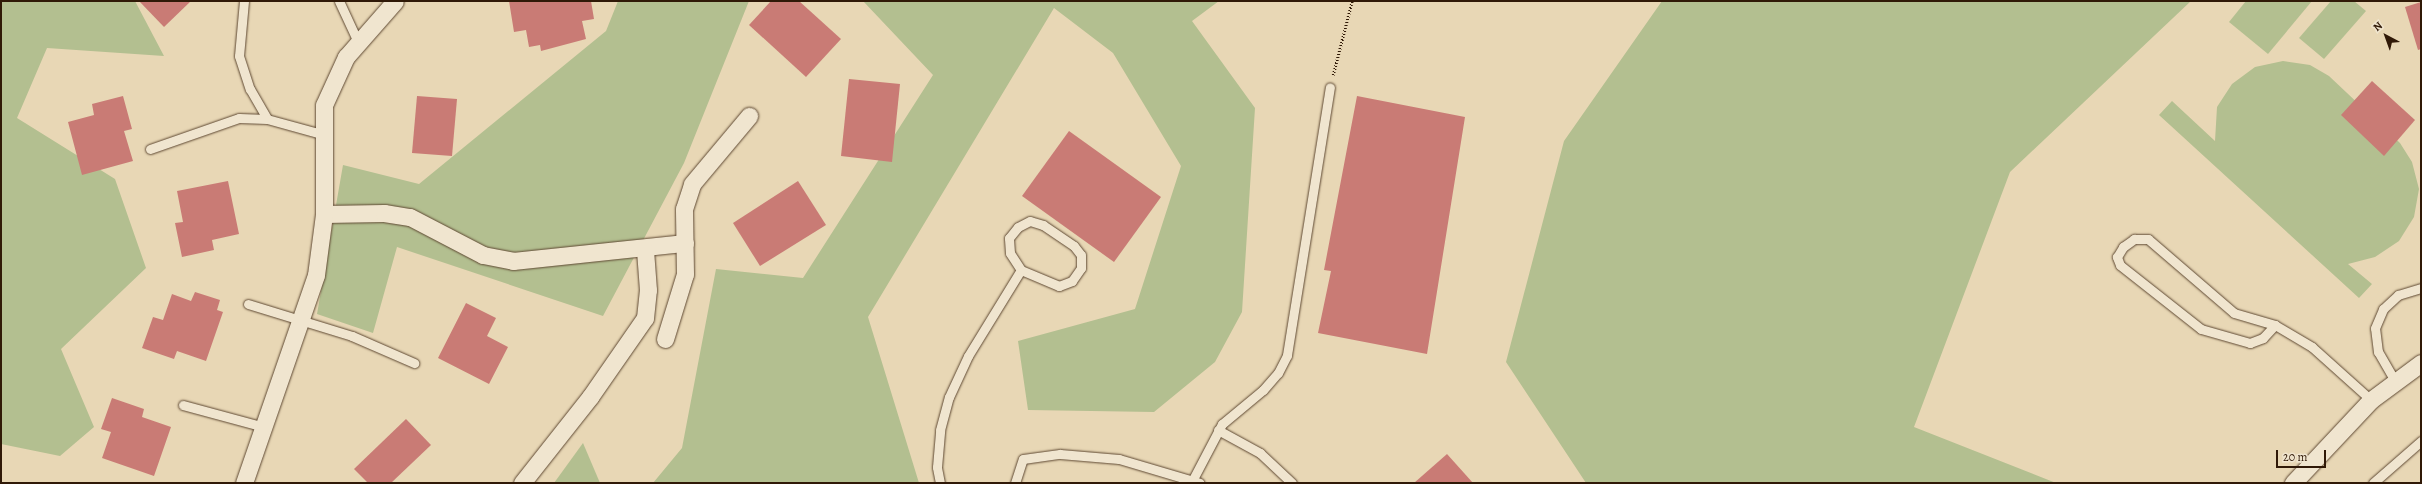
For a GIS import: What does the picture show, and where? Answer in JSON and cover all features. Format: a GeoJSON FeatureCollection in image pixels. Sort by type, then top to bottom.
{"type":"FeatureCollection","features":[{"type":"Feature","properties":{"kind":"street"},"geometry":{"type":"LineString","coordinates":[[244,483],[316,275],[324,214],[322,134],[324,105],[334,77],[358,42],[395,1]]}},
{"type":"Feature","properties":{"kind":"street"},"geometry":{"type":"LineString","coordinates":[[665,339],[680,297],[686,243],[684,209],[692,184],[710,158],[749,116]]}},
{"type":"Feature","properties":{"kind":"street"},"geometry":{"type":"LineString","coordinates":[[324,214],[384,213],[410,217],[483,255],[513,261],[604,250],[645,250],[686,243]]}},
{"type":"Feature","properties":{"kind":"street"},"geometry":{"type":"LineString","coordinates":[[522,483],[590,397],[644,318],[648,290],[645,250]]}},
{"type":"Feature","properties":{"kind":"street"},"geometry":{"type":"LineString","coordinates":[[2293,483],[2371,400],[2395,380],[2419,368]]}},
{"type":"Feature","properties":{"kind":"lane"},"geometry":{"type":"LineString","coordinates":[[244,1],[239,56],[250,89],[267,119]]}},
{"type":"Feature","properties":{"kind":"lane"},"geometry":{"type":"LineString","coordinates":[[339,1],[358,42]]}},
{"type":"Feature","properties":{"kind":"lane"},"geometry":{"type":"LineString","coordinates":[[1016,483],[1023,459],[1060,454],[1119,459],[1194,482],[1218,430],[1233,412],[1263,390],[1278,373],[1287,355],[1330,87]]}},
{"type":"Feature","properties":{"kind":"lane"},"geometry":{"type":"LineString","coordinates":[[150,149],[238,118],[267,119],[322,134]]}},
{"type":"Feature","properties":{"kind":"lane"},"geometry":{"type":"LineString","coordinates":[[1030,221],[1043,225],[1074,246],[1081,255],[1081,268],[1072,281],[1059,286],[1021,270],[1010,253],[1009,238],[1018,227],[1030,221]]}},
{"type":"Feature","properties":{"kind":"lane"},"geometry":{"type":"LineString","coordinates":[[2275,325],[2263,338],[2250,343],[2201,330],[2120,265],[2117,258],[2123,247],[2134,239],[2148,239],[2234,313],[2275,325],[2312,347],[2371,400]]}},
{"type":"Feature","properties":{"kind":"lane"},"geometry":{"type":"LineString","coordinates":[[940,483],[937,467],[940,430],[948,397],[968,356],[1021,270]]}},
{"type":"Feature","properties":{"kind":"lane"},"geometry":{"type":"LineString","coordinates":[[2395,380],[2378,352],[2375,328],[2383,309],[2398,295],[2421,288]]}},
{"type":"Feature","properties":{"kind":"lane"},"geometry":{"type":"LineString","coordinates":[[248,304],[352,336],[414,363]]}},
{"type":"Feature","properties":{"kind":"lane"},"geometry":{"type":"LineString","coordinates":[[183,405],[264,427]]}},
{"type":"Feature","properties":{"kind":"lane"},"geometry":{"type":"LineString","coordinates":[[1218,430],[1260,453],[1292,483]]}},
{"type":"Feature","properties":{"kind":"lane"},"geometry":{"type":"LineString","coordinates":[[2373,483],[2421,441]]}},
{"type":"Feature","properties":{"kind":"path"},"geometry":{"type":"LineString","coordinates":[[1330,87],[1352,1]]}},
{"type":"Feature","properties":{"kind":"green space"},"geometry":{"type":"Polygon","coordinates":[[[1,1],[135,1],[164,56],[47,48],[17,118],[115,179],[146,268],[61,349],[94,427],[60,456],[1,444],[1,1]]]}},
{"type":"Feature","properties":{"kind":"green space"},"geometry":{"type":"Polygon","coordinates":[[[618,1],[749,1],[684,163],[603,316],[397,247],[373,333],[317,314],[343,165],[419,184],[606,31],[618,1]]]}},
{"type":"Feature","properties":{"kind":"green space"},"geometry":{"type":"Polygon","coordinates":[[[863,1],[1219,1],[1192,21],[1255,108],[1242,312],[1215,362],[1154,412],[1028,410],[1018,341],[1135,309],[1181,166],[1113,53],[1054,8],[868,317],[919,483],[653,483],[682,448],[716,269],[803,278],[933,75],[863,1]]]}},
{"type":"Feature","properties":{"kind":"green space"},"geometry":{"type":"Polygon","coordinates":[[[1662,1],[2191,1],[2010,172],[1914,427],[2056,483],[1586,483],[1506,362],[1564,141],[1662,1]]]}},
{"type":"Feature","properties":{"kind":"green space"},"geometry":{"type":"Polygon","coordinates":[[[2246,1],[2312,1],[2268,54],[2229,22],[2246,1]]]}},
{"type":"Feature","properties":{"kind":"green space"},"geometry":{"type":"Polygon","coordinates":[[[2331,1],[2354,1],[2366,11],[2324,59],[2299,38],[2331,1]]]}},
{"type":"Feature","properties":{"kind":"green space"},"geometry":{"type":"Polygon","coordinates":[[[2283,61],[2310,65],[2329,76],[2400,143],[2412,162],[2419,189],[2414,217],[2399,241],[2375,257],[2348,264],[2372,284],[2359,298],[2159,115],[2172,101],[2215,141],[2217,107],[2232,84],[2255,67],[2283,61]]]}},
{"type":"Feature","properties":{"kind":"green space"},"geometry":{"type":"Polygon","coordinates":[[[583,443],[600,483],[554,483],[583,443]]]}},
{"type":"Feature","properties":{"kind":"building"},"geometry":{"type":"Polygon","coordinates":[[[139,1],[191,1],[164,27],[139,1]]]}},
{"type":"Feature","properties":{"kind":"building"},"geometry":{"type":"Polygon","coordinates":[[[509,1],[591,1],[594,19],[582,21],[586,39],[541,51],[540,45],[529,47],[526,30],[514,32],[509,1]]]}},
{"type":"Feature","properties":{"kind":"building"},"geometry":{"type":"Polygon","coordinates":[[[771,1],[799,1],[841,39],[806,77],[749,25],[771,1]]]}},
{"type":"Feature","properties":{"kind":"building"},"geometry":{"type":"Polygon","coordinates":[[[2421,2],[2421,49],[2418,50],[2405,7],[2421,2]]]}},
{"type":"Feature","properties":{"kind":"building"},"geometry":{"type":"Polygon","coordinates":[[[849,79],[900,84],[892,162],[841,156],[849,79]]]}},
{"type":"Feature","properties":{"kind":"building"},"geometry":{"type":"Polygon","coordinates":[[[2372,81],[2415,120],[2384,156],[2341,115],[2372,81]]]}},
{"type":"Feature","properties":{"kind":"building"},"geometry":{"type":"Polygon","coordinates":[[[123,96],[132,129],[124,131],[133,161],[82,175],[68,122],[94,115],[92,104],[123,96]]]}},
{"type":"Feature","properties":{"kind":"building"},"geometry":{"type":"Polygon","coordinates":[[[417,96],[457,99],[452,156],[412,153],[417,96]]]}},
{"type":"Feature","properties":{"kind":"building"},"geometry":{"type":"Polygon","coordinates":[[[1357,96],[1465,117],[1427,354],[1318,333],[1331,271],[1324,270],[1357,96]]]}},
{"type":"Feature","properties":{"kind":"building"},"geometry":{"type":"Polygon","coordinates":[[[1069,131],[1161,197],[1114,262],[1022,196],[1069,131]]]}},
{"type":"Feature","properties":{"kind":"building"},"geometry":{"type":"Polygon","coordinates":[[[228,181],[239,234],[212,240],[214,250],[182,257],[175,223],[183,222],[177,191],[228,181]]]}},
{"type":"Feature","properties":{"kind":"building"},"geometry":{"type":"Polygon","coordinates":[[[798,181],[826,225],[760,266],[733,223],[798,181]]]}},
{"type":"Feature","properties":{"kind":"building"},"geometry":{"type":"Polygon","coordinates":[[[195,292],[220,300],[217,310],[223,312],[206,361],[177,351],[174,359],[142,348],[153,317],[163,320],[172,294],[191,301],[195,292]]]}},
{"type":"Feature","properties":{"kind":"building"},"geometry":{"type":"Polygon","coordinates":[[[466,303],[496,318],[487,336],[508,347],[489,384],[438,358],[466,303]]]}},
{"type":"Feature","properties":{"kind":"building"},"geometry":{"type":"Polygon","coordinates":[[[112,398],[144,409],[142,417],[171,427],[154,476],[102,458],[111,432],[101,429],[112,398]]]}},
{"type":"Feature","properties":{"kind":"building"},"geometry":{"type":"Polygon","coordinates":[[[406,419],[431,445],[391,483],[368,483],[354,469],[406,419]]]}},
{"type":"Feature","properties":{"kind":"building"},"geometry":{"type":"Polygon","coordinates":[[[1447,454],[1473,483],[1414,483],[1447,454]]]}}]}
